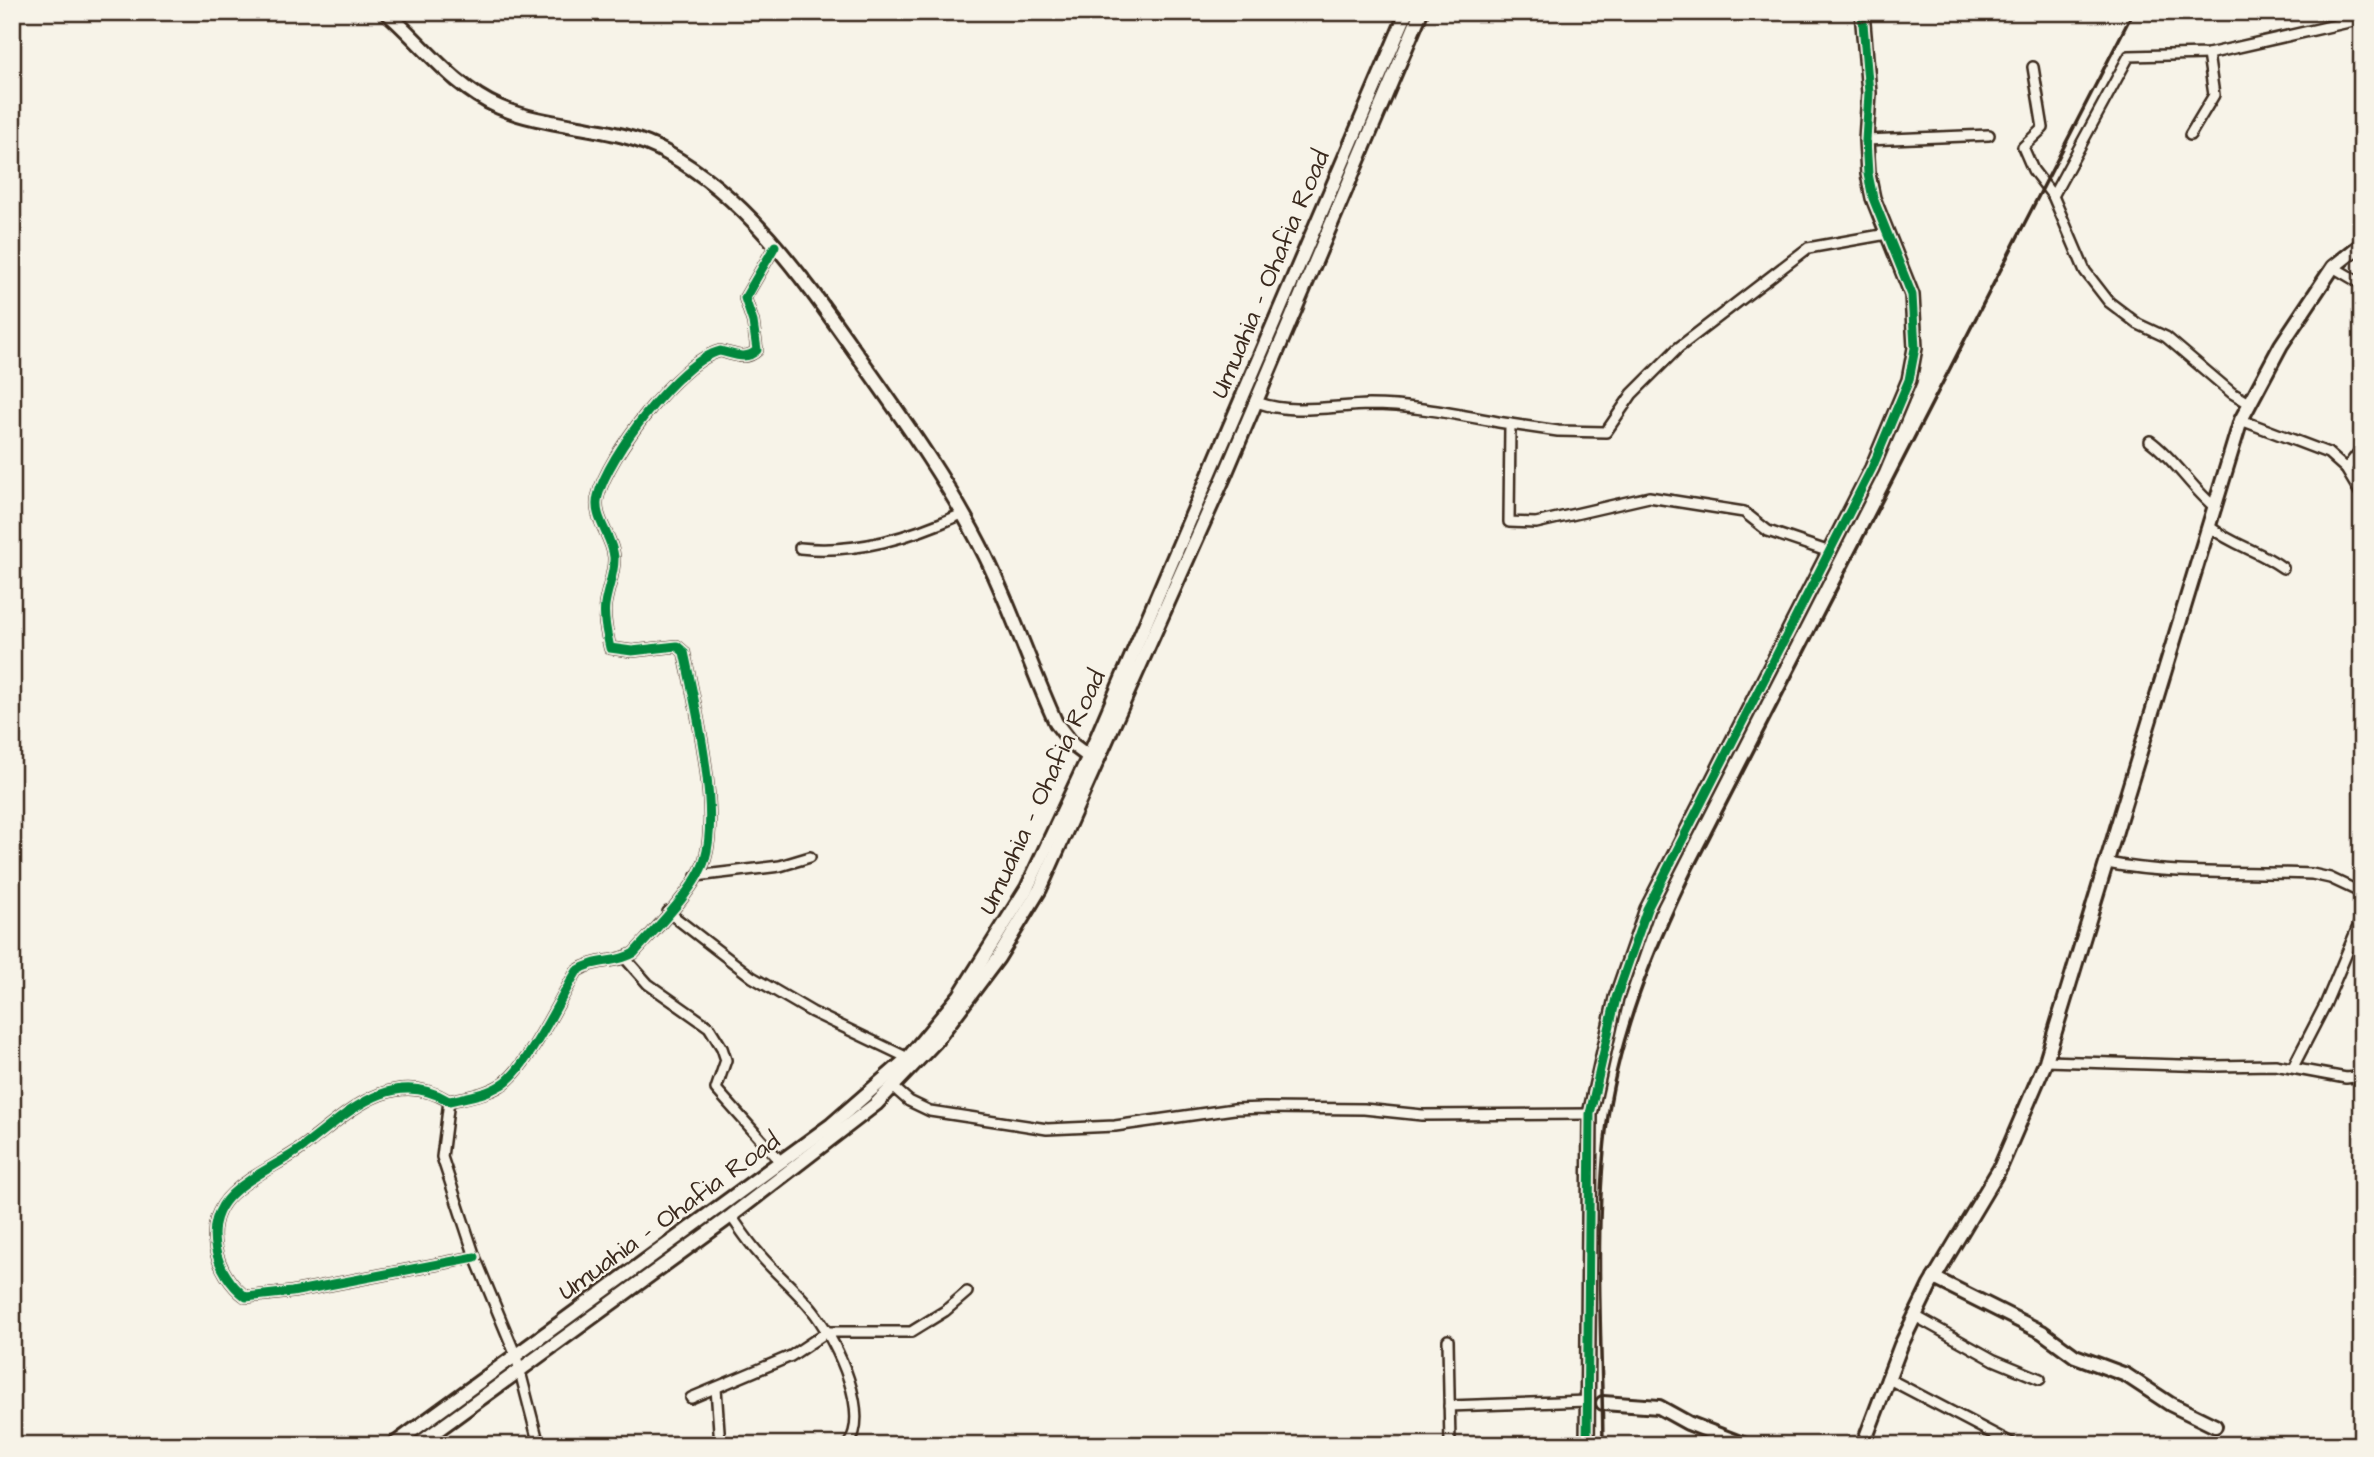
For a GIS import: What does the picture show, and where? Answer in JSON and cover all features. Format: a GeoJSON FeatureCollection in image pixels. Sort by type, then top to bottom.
{"type":"FeatureCollection","features":[{"type":"Feature","properties":{"kind":"street"},"geometry":{"type":"LineString","coordinates":[[386,12],[457,81],[480,98],[534,118],[636,138],[667,152],[704,177],[775,246],[807,284],[926,453],[986,558],[1056,723],[1073,745],[1092,760]]}},
{"type":"Feature","properties":{"kind":"street","name":"Umuahia - Ohafia Road"},"geometry":{"type":"LineString","coordinates":[[417,1445],[825,1146],[893,1087],[962,1009],[1021,925],[1407,12]]}},
{"type":"Feature","properties":{"kind":"street","name":"Umuahia - Ohafia Road"},"geometry":{"type":"LineString","coordinates":[[393,1445],[870,1094],[908,1058],[960,995],[1006,926],[1092,760],[1256,402],[1421,12]]}},
{"type":"Feature","properties":{"kind":"street"},"geometry":{"type":"LineString","coordinates":[[1587,1445],[1590,1114],[1597,1071],[1616,998],[1647,909],[1881,447],[1911,369],[1916,322],[1912,295],[1873,198],[1866,141],[1869,93],[1862,12]]}},
{"type":"Feature","properties":{"kind":"street"},"geometry":{"type":"LineString","coordinates":[[2053,196],[2126,58],[2133,55],[2208,54],[2362,19]]}},
{"type":"Feature","properties":{"kind":"street"},"geometry":{"type":"LineString","coordinates":[[2190,135],[2214,95],[2208,54]]}},
{"type":"Feature","properties":{"kind":"street"},"geometry":{"type":"LineString","coordinates":[[2033,67],[2043,128],[2023,147],[2032,170],[2053,196],[2085,271],[2109,302],[2138,324],[2166,337],[2232,393],[2249,403]]}},
{"type":"Feature","properties":{"kind":"street"},"geometry":{"type":"LineString","coordinates":[[1866,141],[1989,135]]}},
{"type":"Feature","properties":{"kind":"street"},"geometry":{"type":"LineString","coordinates":[[1256,402],[1277,410],[1371,405],[1446,412],[1558,431],[1606,432],[1632,394],[1678,348],[1808,248],[1887,234]]}},
{"type":"Feature","properties":{"kind":"street"},"geometry":{"type":"LineString","coordinates":[[1866,1444],[1887,1378],[1915,1316],[1934,1278],[2000,1168],[2046,1061],[2241,420],[2281,345],[2333,267],[2362,244]]}},
{"type":"Feature","properties":{"kind":"street"},"geometry":{"type":"LineString","coordinates":[[475,1257],[292,1292],[246,1297],[219,1265],[214,1251],[215,1228],[229,1196],[371,1097],[418,1088],[434,1092],[449,1101],[480,1094],[503,1084],[519,1068],[577,971],[589,962],[625,958],[634,953],[696,876],[705,859],[710,821],[701,729],[684,652],[677,646],[632,651],[610,648],[604,608],[614,555],[598,516],[597,498],[608,467],[659,401],[690,367],[720,351],[741,357],[751,356],[757,351],[746,298],[775,246]]}},
{"type":"Feature","properties":{"kind":"street"},"geometry":{"type":"LineString","coordinates":[[2333,267],[2362,284]]}},
{"type":"Feature","properties":{"kind":"street"},"geometry":{"type":"LineString","coordinates":[[2241,420],[2328,453],[2346,469],[2362,496]]}},
{"type":"Feature","properties":{"kind":"street"},"geometry":{"type":"LineString","coordinates":[[1510,424],[1509,522],[1536,523],[1649,497],[1744,512],[1768,531],[1827,551]]}},
{"type":"Feature","properties":{"kind":"street"},"geometry":{"type":"LineString","coordinates":[[2150,440],[2171,458],[2202,497],[2216,508]]}},
{"type":"Feature","properties":{"kind":"street"},"geometry":{"type":"LineString","coordinates":[[2346,469],[2362,448]]}},
{"type":"Feature","properties":{"kind":"street"},"geometry":{"type":"LineString","coordinates":[[800,548],[891,541],[962,514]]}},
{"type":"Feature","properties":{"kind":"street"},"geometry":{"type":"LineString","coordinates":[[2210,527],[2231,543],[2269,558],[2283,568]]}},
{"type":"Feature","properties":{"kind":"street"},"geometry":{"type":"LineString","coordinates":[[696,876],[780,866],[810,857]]}},
{"type":"Feature","properties":{"kind":"street"},"geometry":{"type":"LineString","coordinates":[[2107,863],[2137,869],[2312,874],[2330,877],[2362,893]]}},
{"type":"Feature","properties":{"kind":"street"},"geometry":{"type":"LineString","coordinates":[[668,912],[752,977],[813,1012],[908,1058]]}},
{"type":"Feature","properties":{"kind":"street"},"geometry":{"type":"LineString","coordinates":[[2293,1067],[2325,1005],[2362,917]]}},
{"type":"Feature","properties":{"kind":"street"},"geometry":{"type":"LineString","coordinates":[[625,958],[648,984],[709,1027],[726,1060],[716,1089],[781,1162]]}},
{"type":"Feature","properties":{"kind":"street"},"geometry":{"type":"LineString","coordinates":[[2046,1061],[2293,1067],[2346,1078],[2362,1076]]}},
{"type":"Feature","properties":{"kind":"street"},"geometry":{"type":"LineString","coordinates":[[893,1087],[909,1101],[930,1111],[1047,1129],[1115,1126],[1234,1108],[1364,1109],[1422,1115],[1590,1114]]}},
{"type":"Feature","properties":{"kind":"street"},"geometry":{"type":"LineString","coordinates":[[449,1101],[442,1157],[475,1257],[516,1356],[539,1445]]}},
{"type":"Feature","properties":{"kind":"street"},"geometry":{"type":"LineString","coordinates":[[731,1216],[760,1255],[816,1314],[827,1332],[844,1367],[858,1417],[855,1434],[848,1445]]}},
{"type":"Feature","properties":{"kind":"street"},"geometry":{"type":"LineString","coordinates":[[1934,1278],[2042,1332],[2075,1356],[2126,1375],[2170,1404],[2215,1426]]}},
{"type":"Feature","properties":{"kind":"street"},"geometry":{"type":"LineString","coordinates":[[691,1398],[791,1356],[827,1332],[911,1332],[945,1311],[967,1292]]}},
{"type":"Feature","properties":{"kind":"street"},"geometry":{"type":"LineString","coordinates":[[1915,1316],[1994,1360],[2040,1379]]}},
{"type":"Feature","properties":{"kind":"street"},"geometry":{"type":"LineString","coordinates":[[1448,1340],[1450,1445]]}},
{"type":"Feature","properties":{"kind":"street"},"geometry":{"type":"LineString","coordinates":[[1887,1378],[2015,1445]]}},
{"type":"Feature","properties":{"kind":"street"},"geometry":{"type":"LineString","coordinates":[[716,1388],[720,1445]]}},
{"type":"Feature","properties":{"kind":"street"},"geometry":{"type":"LineString","coordinates":[[1449,1406],[1587,1401]]}},
{"type":"Feature","properties":{"kind":"street"},"geometry":{"type":"LineString","coordinates":[[1602,1403],[1659,1408],[1688,1423],[1745,1445]]}},
{"type":"Feature","properties":{"kind":"railway"},"geometry":{"type":"LineString","coordinates":[[1603,1445],[1600,1288],[1602,1170],[1611,1097],[1619,1063],[1651,964],[1693,869],[2133,12]]}},
{"type":"Feature","properties":{"kind":"cycle path"},"geometry":{"type":"LineString","coordinates":[[1587,1445],[1590,1114],[1616,998],[1647,909],[1872,468],[1909,380],[1915,348],[1912,295],[1873,198],[1868,174],[1866,140],[1869,93],[1862,12]]}},
{"type":"Feature","properties":{"kind":"cycle path"},"geometry":{"type":"LineString","coordinates":[[475,1257],[292,1292],[246,1297],[226,1275],[215,1248],[214,1234],[222,1206],[240,1187],[294,1153],[371,1098],[389,1091],[408,1089],[428,1092],[449,1101],[501,1085],[511,1077],[532,1049],[577,971],[591,964],[620,959],[634,953],[674,908],[700,871],[709,838],[708,785],[684,652],[677,646],[632,651],[610,648],[605,610],[614,557],[597,504],[604,479],[630,435],[647,412],[685,372],[703,358],[720,351],[744,356],[757,350],[753,322],[745,298],[775,246]]}}]}
